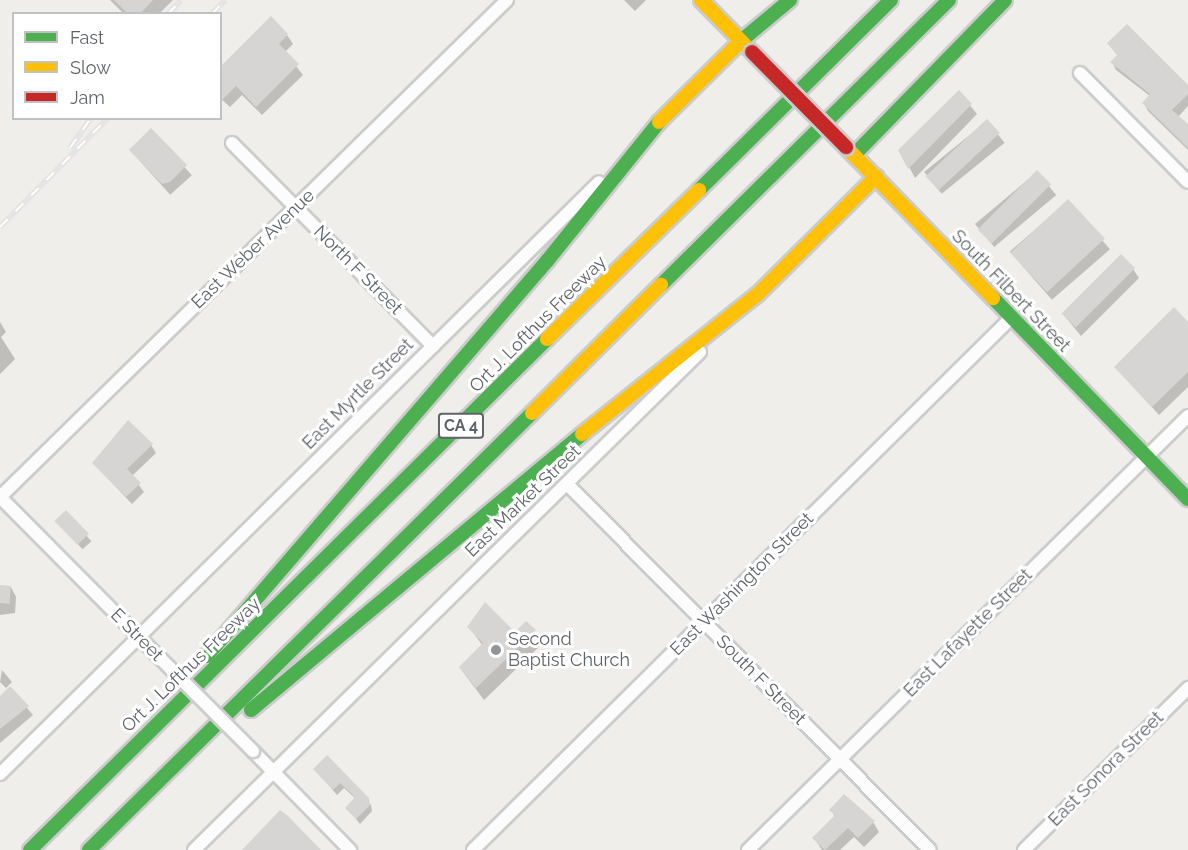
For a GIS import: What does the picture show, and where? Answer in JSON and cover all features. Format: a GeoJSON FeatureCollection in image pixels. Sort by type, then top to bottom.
{"type":"FeatureCollection","features":[{"type":"Feature","properties":{"kind":"main road","name":"South Filbert Street"},"geometry":{"type":"LineString","coordinates":[[701,0],[1188,499]]}},
{"type":"Feature","properties":{"kind":"main road","name":"East Myrtle Street"},"geometry":{"type":"LineString","coordinates":[[659,122],[741,41],[790,0]]}},
{"type":"Feature","properties":{"kind":"main road","name":"Ort J. Lofthus Freeway"},"geometry":{"type":"LineString","coordinates":[[30,850],[891,0]]}},
{"type":"Feature","properties":{"kind":"main road","name":"CA 4"},"geometry":{"type":"LineString","coordinates":[[89,850],[949,0]]}},
{"type":"Feature","properties":{"kind":"main road"},"geometry":{"type":"LineString","coordinates":[[850,151],[1005,0]]}},
{"type":"Feature","properties":{"kind":"main road"},"geometry":{"type":"LineString","coordinates":[[105,774],[547,261],[659,122]]}},
{"type":"Feature","properties":{"kind":"main road","name":"East Market Street"},"geometry":{"type":"LineString","coordinates":[[757,296],[876,177]]}},
{"type":"Feature","properties":{"kind":"main road"},"geometry":{"type":"LineString","coordinates":[[123,817],[546,462],[757,296]]}},
{"type":"Feature","properties":{"kind":"street","name":"East Weber Avenue"},"geometry":{"type":"LineString","coordinates":[[0,497],[507,0]]}},
{"type":"Feature","properties":{"kind":"street"},"geometry":{"type":"LineString","coordinates":[[1080,73],[1188,182]]}},
{"type":"Feature","properties":{"kind":"street","name":"East Myrtle Street"},"geometry":{"type":"LineString","coordinates":[[0,774],[659,122]]}},
{"type":"Feature","properties":{"kind":"street","name":"North F Street"},"geometry":{"type":"LineString","coordinates":[[232,143],[433,346]]}},
{"type":"Feature","properties":{"kind":"street","name":"East Market Street"},"geometry":{"type":"LineString","coordinates":[[194,850],[757,296]]}},
{"type":"Feature","properties":{"kind":"street","name":"East Washington Street"},"geometry":{"type":"LineString","coordinates":[[473,850],[1012,317]]}},
{"type":"Feature","properties":{"kind":"street","name":"East Lafayette Street"},"geometry":{"type":"LineString","coordinates":[[748,850],[1188,416]]}},
{"type":"Feature","properties":{"kind":"street","name":"South F Street"},"geometry":{"type":"LineString","coordinates":[[567,484],[930,850]]}},
{"type":"Feature","properties":{"kind":"street","name":"E Street"},"geometry":{"type":"LineString","coordinates":[[0,497],[350,850]]}},
{"type":"Feature","properties":{"kind":"street","name":"East Sonora Street"},"geometry":{"type":"LineString","coordinates":[[1024,850],[1188,688]]}},
{"type":"Feature","properties":{"kind":"building"},"geometry":{"type":"Polygon","coordinates":[[[114,0],[153,0],[142,12],[126,12],[114,0]]]}},
{"type":"Feature","properties":{"kind":"building"},"geometry":{"type":"Polygon","coordinates":[[[271,16],[288,34],[279,44],[299,64],[256,107],[236,86],[222,100],[222,65],[271,16]]]}},
{"type":"Feature","properties":{"kind":"building"},"geometry":{"type":"Polygon","coordinates":[[[1127,24],[1188,85],[1188,94],[1172,110],[1188,124],[1188,148],[1142,103],[1150,94],[1110,62],[1117,55],[1107,43],[1127,24]]]}},
{"type":"Feature","properties":{"kind":"building"},"geometry":{"type":"Polygon","coordinates":[[[959,90],[972,104],[908,169],[898,150],[959,90]]]}},
{"type":"Feature","properties":{"kind":"building"},"geometry":{"type":"Polygon","coordinates":[[[987,119],[1000,133],[939,190],[926,176],[987,119]]]}},
{"type":"Feature","properties":{"kind":"building"},"geometry":{"type":"Polygon","coordinates":[[[151,128],[187,165],[170,182],[162,184],[129,150],[151,128]]]}},
{"type":"Feature","properties":{"kind":"building"},"geometry":{"type":"Polygon","coordinates":[[[1037,170],[1051,184],[992,244],[978,229],[1037,170]]]}},
{"type":"Feature","properties":{"kind":"building"},"geometry":{"type":"Polygon","coordinates":[[[1068,199],[1105,238],[1047,292],[1010,253],[1068,199]]]}},
{"type":"Feature","properties":{"kind":"building"},"geometry":{"type":"Polygon","coordinates":[[[1121,254],[1135,268],[1076,328],[1062,313],[1121,254]]]}},
{"type":"Feature","properties":{"kind":"building"},"geometry":{"type":"Polygon","coordinates":[[[1174,307],[1188,322],[1188,372],[1152,407],[1114,367],[1174,307]]]}},
{"type":"Feature","properties":{"kind":"building"},"geometry":{"type":"Polygon","coordinates":[[[128,420],[153,444],[127,469],[141,483],[126,497],[92,463],[128,420]]]}},
{"type":"Feature","properties":{"kind":"building"},"geometry":{"type":"Polygon","coordinates":[[[66,510],[89,534],[77,545],[54,521],[66,510]]]}},
{"type":"Feature","properties":{"kind":"building"},"geometry":{"type":"Polygon","coordinates":[[[0,585],[11,586],[9,604],[0,603],[0,585]]]}},
{"type":"Feature","properties":{"kind":"building","name":"Second Baptist Church"},"geometry":{"type":"Polygon","coordinates":[[[485,602],[515,632],[526,621],[536,630],[476,688],[459,667],[483,643],[467,627],[485,602]]]}},
{"type":"Feature","properties":{"kind":"building"},"geometry":{"type":"Polygon","coordinates":[[[10,686],[29,706],[0,729],[0,696],[10,686]]]}},
{"type":"Feature","properties":{"kind":"building"},"geometry":{"type":"Polygon","coordinates":[[[327,755],[369,798],[370,805],[356,819],[345,808],[355,797],[340,783],[333,790],[313,769],[327,755]]]}},
{"type":"Feature","properties":{"kind":"building"},"geometry":{"type":"Polygon","coordinates":[[[844,794],[875,821],[858,838],[848,828],[825,850],[812,838],[835,815],[829,810],[844,794]]]}},
{"type":"Feature","properties":{"kind":"building"},"geometry":{"type":"Polygon","coordinates":[[[280,810],[288,816],[321,850],[242,850],[280,810]]]}},
{"type":"Feature","properties":{"kind":"railway"},"geometry":{"type":"LineString","coordinates":[[170,12],[181,0]]}},
{"type":"Feature","properties":{"kind":"railway"},"geometry":{"type":"LineString","coordinates":[[214,12],[225,0]]}},
{"type":"Feature","properties":{"kind":"railway"},"geometry":{"type":"LineString","coordinates":[[70,148],[90,120]]}},
{"type":"Feature","properties":{"kind":"railway"},"geometry":{"type":"LineString","coordinates":[[0,227],[106,120]]}},
{"type":"Feature","properties":{"kind":"traffic: fast"},"geometry":{"type":"LineString","coordinates":[[741,41],[790,0]]}},
{"type":"Feature","properties":{"kind":"traffic: fast"},"geometry":{"type":"LineString","coordinates":[[699,190],[891,0]]}},
{"type":"Feature","properties":{"kind":"traffic: fast"},"geometry":{"type":"LineString","coordinates":[[661,285],[949,0]]}},
{"type":"Feature","properties":{"kind":"traffic: fast"},"geometry":{"type":"LineString","coordinates":[[854,155],[1005,0]]}},
{"type":"Feature","properties":{"kind":"traffic: fast"},"geometry":{"type":"LineString","coordinates":[[207,656],[547,261],[659,122]]}},
{"type":"Feature","properties":{"kind":"traffic: fast"},"geometry":{"type":"LineString","coordinates":[[993,298],[1188,499]]}},
{"type":"Feature","properties":{"kind":"traffic: fast"},"geometry":{"type":"LineString","coordinates":[[30,850],[547,339]]}},
{"type":"Feature","properties":{"kind":"traffic: fast"},"geometry":{"type":"LineString","coordinates":[[89,850],[532,413]]}},
{"type":"Feature","properties":{"kind":"traffic: fast"},"geometry":{"type":"LineString","coordinates":[[251,710],[582,434]]}},
{"type":"Feature","properties":{"kind":"traffic: slow"},"geometry":{"type":"LineString","coordinates":[[701,0],[748,48]]}},
{"type":"Feature","properties":{"kind":"traffic: slow"},"geometry":{"type":"LineString","coordinates":[[659,122],[741,41]]}},
{"type":"Feature","properties":{"kind":"traffic: slow"},"geometry":{"type":"LineString","coordinates":[[846,147],[993,298]]}},
{"type":"Feature","properties":{"kind":"traffic: slow"},"geometry":{"type":"LineString","coordinates":[[757,295],[876,177]]}},
{"type":"Feature","properties":{"kind":"traffic: slow"},"geometry":{"type":"LineString","coordinates":[[547,339],[699,190]]}},
{"type":"Feature","properties":{"kind":"traffic: slow"},"geometry":{"type":"LineString","coordinates":[[532,413],[661,285]]}},
{"type":"Feature","properties":{"kind":"traffic: slow"},"geometry":{"type":"LineString","coordinates":[[582,434],[757,295]]}},
{"type":"Feature","properties":{"kind":"traffic: jam"},"geometry":{"type":"LineString","coordinates":[[752,52],[846,147]]}},
{"type":"Feature","properties":{"kind":"place","name":"Second Baptist Church"},"geometry":{"type":"Point","coordinates":[496,650]}}]}
